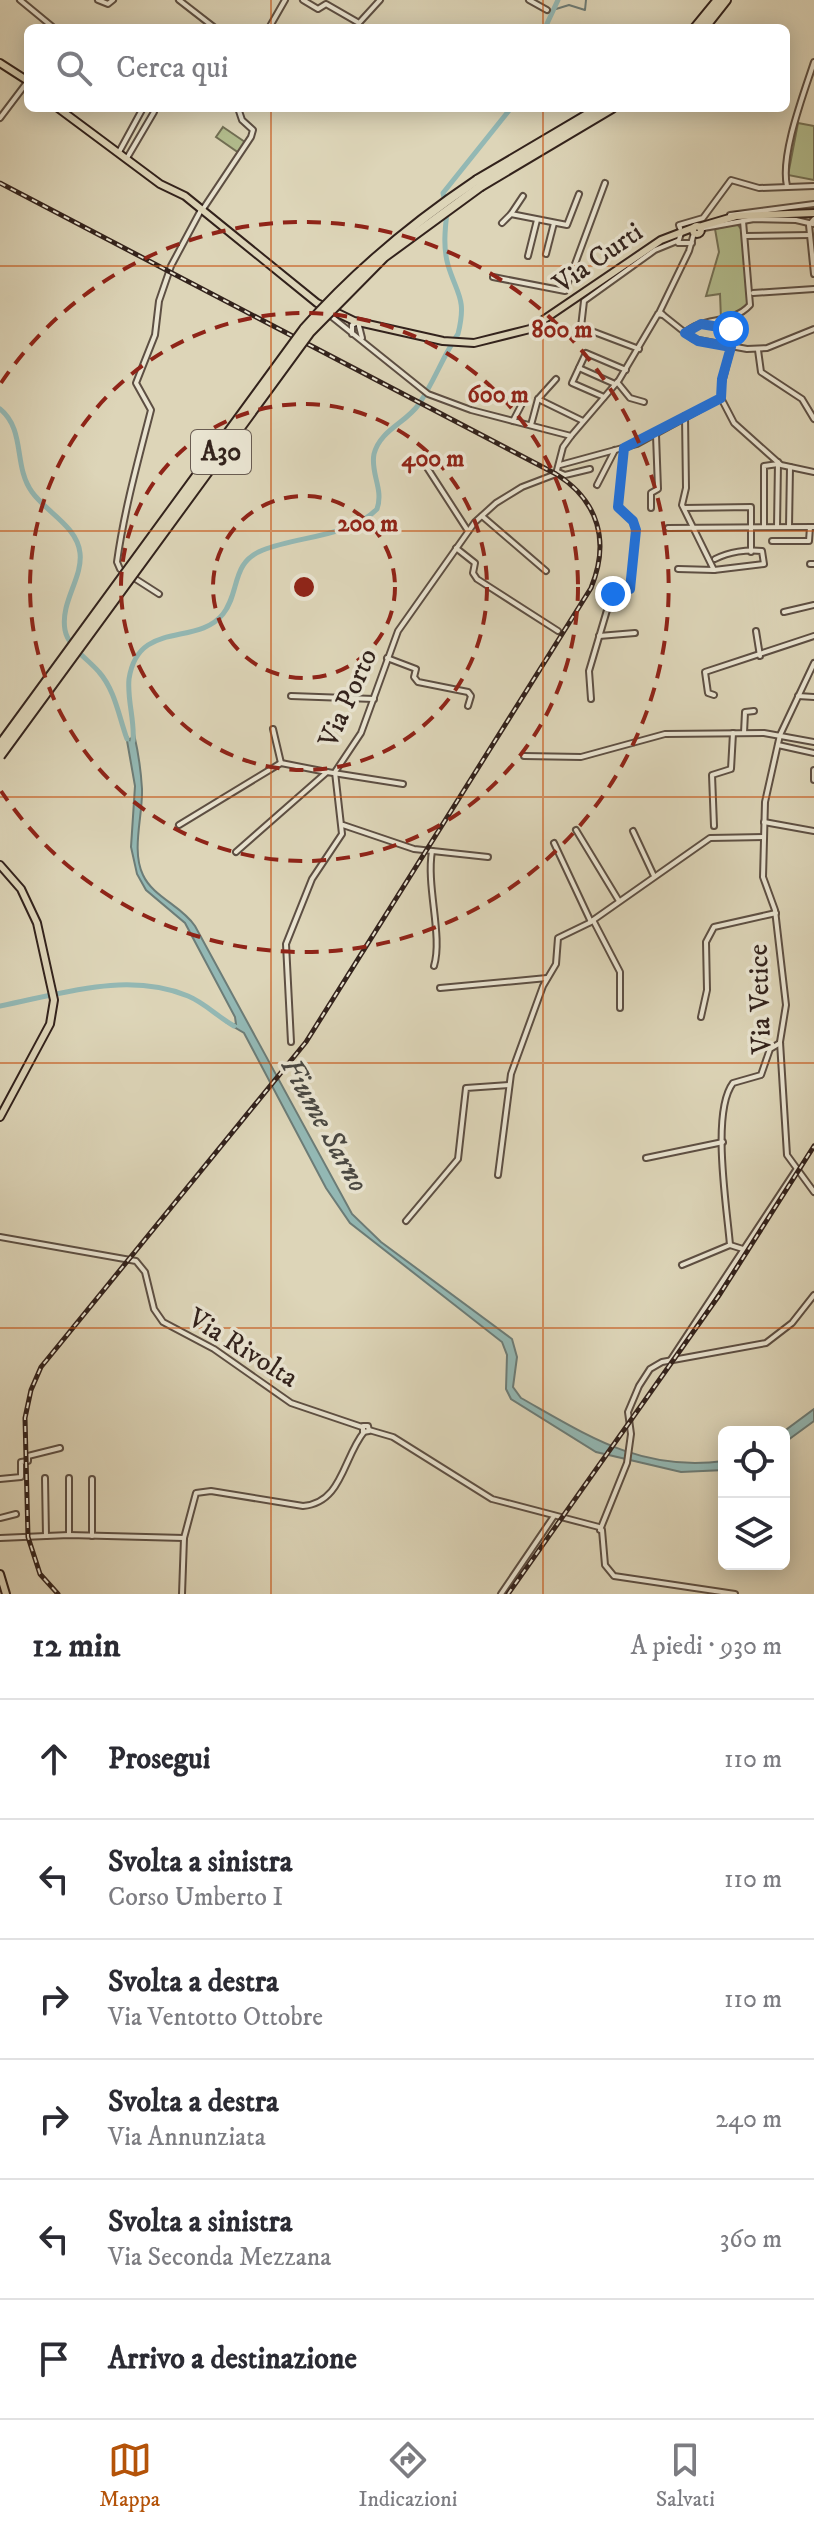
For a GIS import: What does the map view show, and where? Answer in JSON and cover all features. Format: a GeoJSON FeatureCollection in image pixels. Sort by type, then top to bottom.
{"type":"FeatureCollection","features":[{"type":"Feature","properties":{"kind":"highway"},"geometry":{"type":"LineString","coordinates":[[698,24],[718,0]]}},
{"type":"Feature","properties":{"kind":"highway"},"geometry":{"type":"LineString","coordinates":[[707,24],[726,0]]}},
{"type":"Feature","properties":{"kind":"highway","name":"A30"},"geometry":{"type":"LineString","coordinates":[[0,745],[298,336],[332,297],[391,242],[593,112]]}},
{"type":"Feature","properties":{"kind":"highway","name":"A30"},"geometry":{"type":"LineString","coordinates":[[0,756],[310,332],[384,257],[479,183],[605,112]]}},
{"type":"Feature","properties":{"kind":"main road"},"geometry":{"type":"LineString","coordinates":[[0,63],[24,78]]}},
{"type":"Feature","properties":{"kind":"main road","name":"Via Curti"},"geometry":{"type":"LineString","coordinates":[[64,112],[202,210],[304,294],[334,313],[358,322],[443,341],[467,343],[504,338],[530,329],[661,240],[694,232],[726,218],[812,219]]}},
{"type":"Feature","properties":{"kind":"main road"},"geometry":{"type":"LineString","coordinates":[[0,865],[29,903],[37,923],[53,996],[50,1024],[0,1117]]}},
{"type":"Feature","properties":{"kind":"main road"},"geometry":{"type":"LineString","coordinates":[[1,1575],[6,1594]]}},
{"type":"Feature","properties":{"kind":"street"},"geometry":{"type":"LineString","coordinates":[[20,0],[49,24]]}},
{"type":"Feature","properties":{"kind":"street"},"geometry":{"type":"LineString","coordinates":[[98,0],[108,4],[113,0]]}},
{"type":"Feature","properties":{"kind":"street"},"geometry":{"type":"LineString","coordinates":[[179,0],[210,24]]}},
{"type":"Feature","properties":{"kind":"street"},"geometry":{"type":"LineString","coordinates":[[271,24],[285,0]]}},
{"type":"Feature","properties":{"kind":"street"},"geometry":{"type":"LineString","coordinates":[[303,0],[318,9],[326,4],[359,23],[380,0]]}},
{"type":"Feature","properties":{"kind":"street"},"geometry":{"type":"LineString","coordinates":[[529,0],[547,10]]}},
{"type":"Feature","properties":{"kind":"street"},"geometry":{"type":"LineString","coordinates":[[787,186],[784,176],[814,62]]}},
{"type":"Feature","properties":{"kind":"street"},"geometry":{"type":"LineString","coordinates":[[0,118],[24,86]]}},
{"type":"Feature","properties":{"kind":"street"},"geometry":{"type":"LineString","coordinates":[[119,152],[141,112]]}},
{"type":"Feature","properties":{"kind":"street"},"geometry":{"type":"LineString","coordinates":[[127,159],[154,112]]}},
{"type":"Feature","properties":{"kind":"street"},"geometry":{"type":"LineString","coordinates":[[159,594],[120,569],[117,562],[126,504],[134,486],[151,410],[136,383],[155,335],[159,301],[171,266],[202,210],[251,137],[253,130],[242,120],[239,112]]}},
{"type":"Feature","properties":{"kind":"street","name":"Via Curti"},"geometry":{"type":"LineString","coordinates":[[812,187],[759,188],[731,180],[703,218],[679,225],[694,232],[743,221],[812,219]]}},
{"type":"Feature","properties":{"kind":"street"},"geometry":{"type":"LineString","coordinates":[[493,277],[565,291],[605,183]]}},
{"type":"Feature","properties":{"kind":"street"},"geometry":{"type":"LineString","coordinates":[[511,214],[567,225],[579,194]]}},
{"type":"Feature","properties":{"kind":"street"},"geometry":{"type":"LineString","coordinates":[[502,223],[523,196]]}},
{"type":"Feature","properties":{"kind":"street"},"geometry":{"type":"LineString","coordinates":[[726,218],[739,212],[814,204]]}},
{"type":"Feature","properties":{"kind":"street"},"geometry":{"type":"LineString","coordinates":[[812,219],[810,234],[814,274]]}},
{"type":"Feature","properties":{"kind":"street"},"geometry":{"type":"LineString","coordinates":[[528,256],[537,220]]}},
{"type":"Feature","properties":{"kind":"street"},"geometry":{"type":"LineString","coordinates":[[685,333],[701,324],[746,310],[752,293],[743,221]]}},
{"type":"Feature","properties":{"kind":"street"},"geometry":{"type":"LineString","coordinates":[[546,254],[554,223]]}},
{"type":"Feature","properties":{"kind":"street"},"geometry":{"type":"LineString","coordinates":[[639,349],[581,327],[584,301],[655,250],[694,232]]}},
{"type":"Feature","properties":{"kind":"street"},"geometry":{"type":"LineString","coordinates":[[677,241],[694,232]]}},
{"type":"Feature","properties":{"kind":"street"},"geometry":{"type":"LineString","coordinates":[[557,473],[563,447],[626,370],[660,316],[694,232]]}},
{"type":"Feature","properties":{"kind":"street"},"geometry":{"type":"LineString","coordinates":[[746,236],[810,234]]}},
{"type":"Feature","properties":{"kind":"street"},"geometry":{"type":"LineString","coordinates":[[752,293],[814,289]]}},
{"type":"Feature","properties":{"kind":"street"},"geometry":{"type":"LineString","coordinates":[[304,294],[428,394],[571,436]]}},
{"type":"Feature","properties":{"kind":"street"},"geometry":{"type":"LineString","coordinates":[[660,316],[698,341],[758,350],[814,329]]}},
{"type":"Feature","properties":{"kind":"street"},"geometry":{"type":"LineString","coordinates":[[701,324],[731,329],[735,321],[731,317]]}},
{"type":"Feature","properties":{"kind":"street"},"geometry":{"type":"LineString","coordinates":[[352,334],[352,325],[358,322],[362,338]]}},
{"type":"Feature","properties":{"kind":"street"},"geometry":{"type":"LineString","coordinates":[[731,347],[722,379],[721,398],[734,423],[778,463],[814,472]]}},
{"type":"Feature","properties":{"kind":"street"},"geometry":{"type":"LineString","coordinates":[[758,350],[761,372],[802,399],[814,419]]}},
{"type":"Feature","properties":{"kind":"street"},"geometry":{"type":"LineString","coordinates":[[604,397],[572,383],[586,353],[626,370]]}},
{"type":"Feature","properties":{"kind":"street"},"geometry":{"type":"LineString","coordinates":[[579,368],[616,383],[630,398],[644,402]]}},
{"type":"Feature","properties":{"kind":"street"},"geometry":{"type":"LineString","coordinates":[[531,425],[538,399],[556,379]]}},
{"type":"Feature","properties":{"kind":"street"},"geometry":{"type":"LineString","coordinates":[[560,465],[624,448],[721,398]]}},
{"type":"Feature","properties":{"kind":"street"},"geometry":{"type":"LineString","coordinates":[[538,399],[584,421]]}},
{"type":"Feature","properties":{"kind":"street"},"geometry":{"type":"LineString","coordinates":[[513,421],[524,400]]}},
{"type":"Feature","properties":{"kind":"street"},"geometry":{"type":"LineString","coordinates":[[685,416],[684,508],[696,527],[714,570]]}},
{"type":"Feature","properties":{"kind":"street"},"geometry":{"type":"LineString","coordinates":[[651,508],[651,493],[658,489],[656,434]]}},
{"type":"Feature","properties":{"kind":"street"},"geometry":{"type":"LineString","coordinates":[[591,699],[589,671],[611,597],[630,589],[636,530],[633,521],[618,507],[624,448]]}},
{"type":"Feature","properties":{"kind":"street"},"geometry":{"type":"LineString","coordinates":[[597,485],[615,450]]}},
{"type":"Feature","properties":{"kind":"street"},"geometry":{"type":"LineString","coordinates":[[764,527],[764,466],[778,463]]}},
{"type":"Feature","properties":{"kind":"street"},"geometry":{"type":"LineString","coordinates":[[777,527],[778,463]]}},
{"type":"Feature","properties":{"kind":"street"},"geometry":{"type":"LineString","coordinates":[[426,466],[468,531]]}},
{"type":"Feature","properties":{"kind":"street"},"geometry":{"type":"LineString","coordinates":[[789,527],[790,467]]}},
{"type":"Feature","properties":{"kind":"street","name":"Via Porto"},"geometry":{"type":"LineString","coordinates":[[343,825],[335,772],[361,733],[398,631],[468,531],[482,516],[522,487],[557,473],[565,475],[590,469]]}},
{"type":"Feature","properties":{"kind":"street"},"geometry":{"type":"LineString","coordinates":[[684,508],[751,507],[751,552]]}},
{"type":"Feature","properties":{"kind":"street"},"geometry":{"type":"LineString","coordinates":[[482,516],[546,571]]}},
{"type":"Feature","properties":{"kind":"street"},"geometry":{"type":"LineString","coordinates":[[668,528],[812,527],[809,541],[772,541]]}},
{"type":"Feature","properties":{"kind":"street"},"geometry":{"type":"LineString","coordinates":[[456,548],[475,563],[473,573],[477,579],[558,631]]}},
{"type":"Feature","properties":{"kind":"street"},"geometry":{"type":"LineString","coordinates":[[678,569],[714,570],[764,564],[762,551],[727,553],[715,559]]}},
{"type":"Feature","properties":{"kind":"street"},"geometry":{"type":"LineString","coordinates":[[784,612],[814,605]]}},
{"type":"Feature","properties":{"kind":"street"},"geometry":{"type":"LineString","coordinates":[[756,631],[760,656]]}},
{"type":"Feature","properties":{"kind":"street"},"geometry":{"type":"LineString","coordinates":[[599,636],[635,633]]}},
{"type":"Feature","properties":{"kind":"street"},"geometry":{"type":"LineString","coordinates":[[714,695],[708,693],[705,672],[814,636]]}},
{"type":"Feature","properties":{"kind":"street"},"geometry":{"type":"LineString","coordinates":[[387,658],[416,669],[414,677],[418,682],[468,692],[471,696],[468,706]]}},
{"type":"Feature","properties":{"kind":"street","name":"Via Vetice"},"geometry":{"type":"LineString","coordinates":[[814,663],[780,735],[765,802],[763,877],[776,913],[786,1005],[780,1043],[787,1155],[814,1192]]}},
{"type":"Feature","properties":{"kind":"street"},"geometry":{"type":"LineString","coordinates":[[291,696],[374,699]]}},
{"type":"Feature","properties":{"kind":"street"},"geometry":{"type":"LineString","coordinates":[[798,696],[814,697]]}},
{"type":"Feature","properties":{"kind":"street"},"geometry":{"type":"LineString","coordinates":[[744,733],[745,712],[754,711]]}},
{"type":"Feature","properties":{"kind":"street"},"geometry":{"type":"LineString","coordinates":[[273,729],[281,763]]}},
{"type":"Feature","properties":{"kind":"street"},"geometry":{"type":"LineString","coordinates":[[714,826],[712,775],[731,769],[733,733]]}},
{"type":"Feature","properties":{"kind":"street"},"geometry":{"type":"LineString","coordinates":[[524,756],[581,757],[665,734],[744,733],[780,735],[814,742]]}},
{"type":"Feature","properties":{"kind":"street"},"geometry":{"type":"LineString","coordinates":[[778,745],[814,753]]}},
{"type":"Feature","properties":{"kind":"street"},"geometry":{"type":"LineString","coordinates":[[179,825],[281,763],[403,784]]}},
{"type":"Feature","properties":{"kind":"street"},"geometry":{"type":"LineString","coordinates":[[814,770],[814,780]]}},
{"type":"Feature","properties":{"kind":"street"},"geometry":{"type":"LineString","coordinates":[[236,852],[327,772]]}},
{"type":"Feature","properties":{"kind":"street"},"geometry":{"type":"LineString","coordinates":[[764,822],[814,831]]}},
{"type":"Feature","properties":{"kind":"street"},"geometry":{"type":"LineString","coordinates":[[291,1042],[286,944],[296,912],[312,879],[342,834],[343,825],[408,848],[488,857]]}},
{"type":"Feature","properties":{"kind":"street"},"geometry":{"type":"LineString","coordinates":[[576,830],[619,901]]}},
{"type":"Feature","properties":{"kind":"street"},"geometry":{"type":"LineString","coordinates":[[633,831],[654,876]]}},
{"type":"Feature","properties":{"kind":"street"},"geometry":{"type":"LineString","coordinates":[[498,1175],[509,1085],[523,1035],[556,964],[558,938],[592,921],[710,838],[764,837]]}},
{"type":"Feature","properties":{"kind":"street"},"geometry":{"type":"LineString","coordinates":[[554,843],[620,972],[620,1008]]}},
{"type":"Feature","properties":{"kind":"street"},"geometry":{"type":"LineString","coordinates":[[432,851],[429,873],[435,927],[434,966]]}},
{"type":"Feature","properties":{"kind":"street"},"geometry":{"type":"LineString","coordinates":[[701,1017],[707,990],[706,942],[714,927],[776,913]]}},
{"type":"Feature","properties":{"kind":"street"},"geometry":{"type":"LineString","coordinates":[[440,988],[547,978]]}},
{"type":"Feature","properties":{"kind":"street"},"geometry":{"type":"LineString","coordinates":[[730,1245],[723,1142],[724,1105],[731,1086],[761,1075],[770,1049],[780,1043]]}},
{"type":"Feature","properties":{"kind":"street"},"geometry":{"type":"LineString","coordinates":[[406,1221],[458,1159],[466,1088],[509,1085]]}},
{"type":"Feature","properties":{"kind":"street"},"geometry":{"type":"LineString","coordinates":[[646,1158],[723,1142]]}},
{"type":"Feature","properties":{"kind":"street"},"geometry":{"type":"LineString","coordinates":[[670,1361],[797,1169]]}},
{"type":"Feature","properties":{"kind":"street","name":"Via Rivolta"},"geometry":{"type":"LineString","coordinates":[[0,1237],[136,1261],[145,1272],[154,1309],[163,1322],[214,1349],[291,1403],[365,1430]]}},
{"type":"Feature","properties":{"kind":"street"},"geometry":{"type":"LineString","coordinates":[[682,1265],[730,1245],[746,1250]]}},
{"type":"Feature","properties":{"kind":"street"},"geometry":{"type":"LineString","coordinates":[[735,1594],[614,1576],[605,1565],[601,1527],[627,1463],[628,1412],[650,1369],[670,1361],[766,1343],[792,1323],[814,1295]]}},
{"type":"Feature","properties":{"kind":"street"},"geometry":{"type":"LineString","coordinates":[[182,1594],[184,1538],[192,1500],[200,1491],[303,1506],[323,1502],[333,1492],[365,1430],[393,1437],[492,1499],[601,1527]]}},
{"type":"Feature","properties":{"kind":"street"},"geometry":{"type":"LineString","coordinates":[[0,1479],[21,1477],[21,1462],[28,1461],[28,1456],[60,1448]]}},
{"type":"Feature","properties":{"kind":"street"},"geometry":{"type":"LineString","coordinates":[[45,1478],[46,1536]]}},
{"type":"Feature","properties":{"kind":"street"},"geometry":{"type":"LineString","coordinates":[[69,1478],[69,1535]]}},
{"type":"Feature","properties":{"kind":"street"},"geometry":{"type":"LineString","coordinates":[[92,1479],[92,1536]]}},
{"type":"Feature","properties":{"kind":"street"},"geometry":{"type":"LineString","coordinates":[[0,1518],[16,1514]]}},
{"type":"Feature","properties":{"kind":"street"},"geometry":{"type":"LineString","coordinates":[[542,1514],[546,1522],[545,1532]]}},
{"type":"Feature","properties":{"kind":"street"},"geometry":{"type":"LineString","coordinates":[[546,1522],[552,1516]]}},
{"type":"Feature","properties":{"kind":"street"},"geometry":{"type":"LineString","coordinates":[[501,1594],[545,1532],[552,1516]]}},
{"type":"Feature","properties":{"kind":"street"},"geometry":{"type":"LineString","coordinates":[[0,1538],[69,1535],[184,1538]]}},
{"type":"Feature","properties":{"kind":"green space"},"geometry":{"type":"Polygon","coordinates":[[[798,123],[814,126],[814,180],[788,175],[798,123]]]}},
{"type":"Feature","properties":{"kind":"green space"},"geometry":{"type":"Polygon","coordinates":[[[223,127],[245,142],[239,153],[216,137],[223,127]]]}},
{"type":"Feature","properties":{"kind":"green space"},"geometry":{"type":"Polygon","coordinates":[[[737,224],[743,231],[750,299],[744,308],[721,319],[720,294],[706,296],[719,252],[715,229],[737,224]]]}},
{"type":"Feature","properties":{"kind":"water","name":"Fiume Sarno"},"geometry":{"type":"Polygon","coordinates":[[[134,734],[142,789],[138,855],[143,875],[195,926],[352,1214],[381,1242],[512,1339],[517,1357],[513,1387],[521,1398],[570,1426],[618,1448],[667,1461],[718,1461],[718,1470],[681,1472],[596,1452],[511,1399],[506,1389],[507,1355],[502,1342],[350,1223],[326,1188],[244,1033],[229,1024],[236,1024],[235,1017],[185,923],[146,890],[137,874],[131,847],[135,786],[126,735],[130,740],[134,734]]]}},
{"type":"Feature","properties":{"kind":"water"},"geometry":{"type":"Polygon","coordinates":[[[814,1409],[814,1421],[790,1439],[790,1427],[814,1409]]]}},
{"type":"Feature","properties":{"kind":"waterway"},"geometry":{"type":"LineString","coordinates":[[547,24],[558,0]]}},
{"type":"Feature","properties":{"kind":"waterway"},"geometry":{"type":"LineString","coordinates":[[556,9],[569,5],[585,10],[586,0]]}},
{"type":"Feature","properties":{"kind":"waterway"},"geometry":{"type":"LineString","coordinates":[[445,202],[443,193],[508,112]]}},
{"type":"Feature","properties":{"kind":"waterway"},"geometry":{"type":"LineString","coordinates":[[133,741],[129,679],[135,660],[144,648],[170,636],[212,624],[229,605],[245,562],[263,550],[338,531],[366,518],[377,509],[379,495],[373,461],[377,446],[419,404],[458,334],[461,322],[460,297],[446,259],[447,212]]}},
{"type":"Feature","properties":{"kind":"waterway"},"geometry":{"type":"LineString","coordinates":[[0,409],[17,438],[26,482],[78,543],[80,562],[66,610],[65,630],[74,647],[109,687],[127,739]]}},
{"type":"Feature","properties":{"kind":"waterway"},"geometry":{"type":"LineString","coordinates":[[0,1006],[94,987],[141,985],[188,996],[234,1026]]}},
{"type":"Feature","properties":{"kind":"railway"},"geometry":{"type":"LineString","coordinates":[[0,183],[556,474],[571,485],[591,510],[600,539],[600,555],[591,588],[306,1042],[41,1367],[31,1390],[25,1418],[28,1537],[40,1574],[58,1594]]}},
{"type":"Feature","properties":{"kind":"railway"},"geometry":{"type":"LineString","coordinates":[[508,1594],[720,1294],[814,1146]]}},
{"type":"Feature","properties":{"kind":"route"},"geometry":{"type":"LineString","coordinates":[[613,594],[630,589],[636,530],[633,521],[618,507],[624,448],[637,444],[721,398],[722,379],[731,347],[698,341],[685,333],[701,324],[731,329]]}}]}
